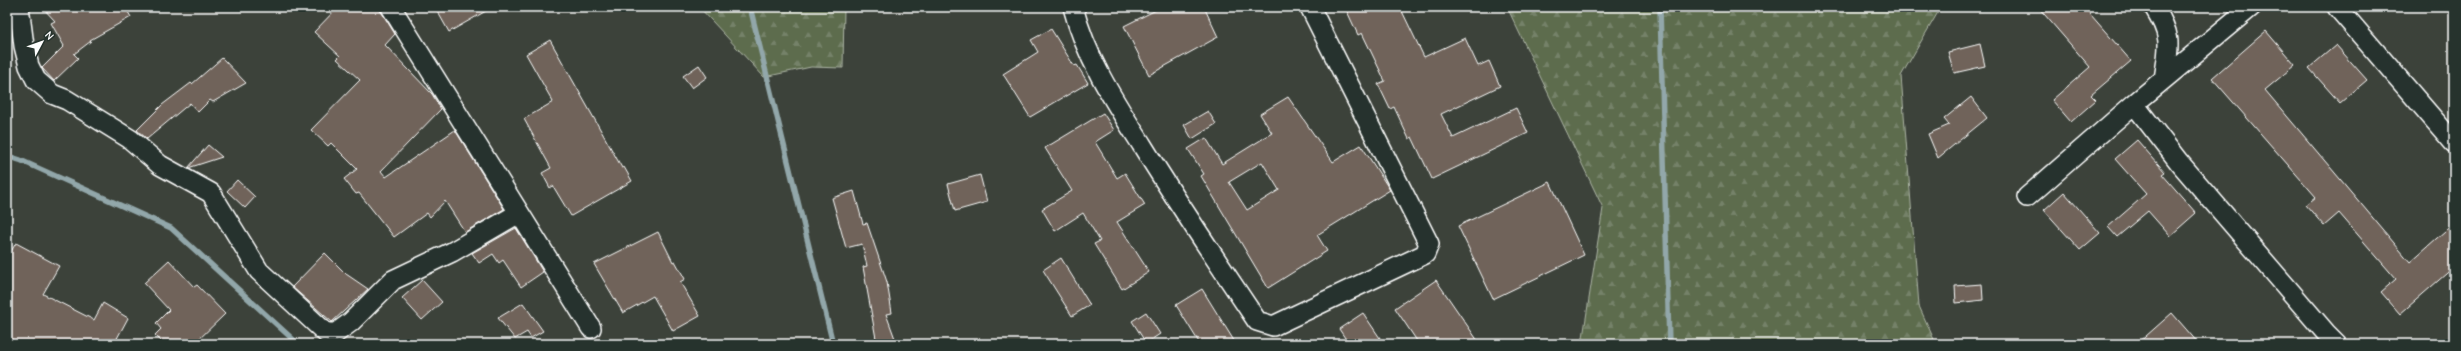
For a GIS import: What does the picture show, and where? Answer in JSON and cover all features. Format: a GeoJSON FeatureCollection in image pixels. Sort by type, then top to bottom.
{"type":"FeatureCollection","features":[{"type":"Feature","properties":{"kind":"street"},"geometry":{"type":"LineString","coordinates":[[19,7],[24,46],[29,66],[36,80],[52,94],[67,100],[130,139],[160,165],[211,193],[259,271],[326,333],[336,333],[351,322],[393,280],[452,252],[520,214]]}},
{"type":"Feature","properties":{"kind":"street"},"geometry":{"type":"LineString","coordinates":[[391,7],[591,328]]}},
{"type":"Feature","properties":{"kind":"street"},"geometry":{"type":"LineString","coordinates":[[1073,7],[1078,26],[1101,80],[1170,191],[1257,321],[1273,326],[1425,254],[1429,244],[1310,7]]}},
{"type":"Feature","properties":{"kind":"street"},"geometry":{"type":"LineString","coordinates":[[2154,7],[2165,24],[2170,44],[2164,79]]}},
{"type":"Feature","properties":{"kind":"street"},"geometry":{"type":"LineString","coordinates":[[2026,197],[2134,104],[2251,7]]}},
{"type":"Feature","properties":{"kind":"street"},"geometry":{"type":"LineString","coordinates":[[2337,7],[2454,143]]}},
{"type":"Feature","properties":{"kind":"street"},"geometry":{"type":"LineString","coordinates":[[2134,104],[2179,162],[2326,340]]}},
{"type":"Feature","properties":{"kind":"green space"},"geometry":{"type":"Polygon","coordinates":[[[699,7],[844,7],[843,68],[811,67],[764,77],[699,7]]]}},
{"type":"Feature","properties":{"kind":"green space"},"geometry":{"type":"Polygon","coordinates":[[[1507,7],[1941,7],[1901,76],[1919,306],[1936,344],[1582,344],[1603,208],[1507,7]]]}},
{"type":"Feature","properties":{"kind":"building"},"geometry":{"type":"Polygon","coordinates":[[[42,7],[125,7],[131,17],[90,40],[91,41],[74,54],[78,58],[54,81],[42,68],[64,46],[51,23],[55,21],[42,7]]]}},
{"type":"Feature","properties":{"kind":"building"},"geometry":{"type":"Polygon","coordinates":[[[338,7],[376,7],[382,13],[395,34],[385,45],[432,94],[441,109],[381,171],[386,177],[455,130],[504,209],[465,232],[445,201],[430,217],[427,213],[394,237],[359,193],[356,194],[344,179],[357,169],[331,143],[328,146],[311,130],[360,80],[337,59],[340,56],[314,32],[338,7]]]}},
{"type":"Feature","properties":{"kind":"building"},"geometry":{"type":"Polygon","coordinates":[[[435,7],[493,7],[449,32],[435,7]]]}},
{"type":"Feature","properties":{"kind":"building"},"geometry":{"type":"Polygon","coordinates":[[[1162,7],[1204,7],[1218,37],[1149,75],[1124,26],[1162,7]]]}},
{"type":"Feature","properties":{"kind":"building"},"geometry":{"type":"Polygon","coordinates":[[[1345,7],[1400,7],[1424,57],[1465,38],[1478,66],[1489,61],[1500,86],[1441,114],[1453,138],[1516,108],[1528,133],[1432,179],[1412,137],[1409,139],[1394,107],[1390,109],[1378,84],[1385,81],[1362,33],[1358,35],[1345,7]]]}},
{"type":"Feature","properties":{"kind":"building"},"geometry":{"type":"Polygon","coordinates":[[[2038,7],[2084,7],[2131,61],[2091,95],[2096,100],[2071,122],[2052,100],[2090,67],[2038,7]]]}},
{"type":"Feature","properties":{"kind":"building"},"geometry":{"type":"Polygon","coordinates":[[[1051,29],[1074,66],[1077,65],[1088,83],[1030,117],[1003,74],[1038,52],[1031,40],[1051,29]]]}},
{"type":"Feature","properties":{"kind":"building"},"geometry":{"type":"Polygon","coordinates":[[[2266,31],[2295,65],[2265,90],[2410,262],[2454,223],[2454,267],[2400,314],[2381,292],[2396,279],[2339,213],[2324,226],[2306,205],[2316,197],[2212,78],[2266,31]]]}},
{"type":"Feature","properties":{"kind":"building"},"geometry":{"type":"Polygon","coordinates":[[[550,40],[622,168],[624,167],[632,181],[571,216],[553,186],[550,188],[542,173],[551,168],[524,119],[553,102],[526,54],[550,40]]]}},
{"type":"Feature","properties":{"kind":"building"},"geometry":{"type":"Polygon","coordinates":[[[1980,44],[1985,66],[1954,73],[1948,52],[1980,44]]]}},
{"type":"Feature","properties":{"kind":"building"},"geometry":{"type":"Polygon","coordinates":[[[2336,45],[2367,80],[2340,103],[2309,68],[2336,45]]]}},
{"type":"Feature","properties":{"kind":"building"},"geometry":{"type":"Polygon","coordinates":[[[222,58],[246,83],[213,102],[210,100],[198,112],[190,103],[147,139],[137,130],[162,105],[191,83],[192,84],[222,58]]]}},
{"type":"Feature","properties":{"kind":"building"},"geometry":{"type":"Polygon","coordinates":[[[699,65],[707,77],[692,88],[683,76],[699,65]]]}},
{"type":"Feature","properties":{"kind":"building"},"geometry":{"type":"Polygon","coordinates":[[[1288,97],[1333,162],[1361,145],[1390,190],[1317,235],[1327,251],[1268,288],[1201,176],[1204,174],[1188,149],[1206,138],[1222,164],[1272,133],[1260,114],[1288,97]],[[1262,162],[1229,182],[1247,210],[1279,190],[1262,162]]]}},
{"type":"Feature","properties":{"kind":"building"},"geometry":{"type":"Polygon","coordinates":[[[1971,97],[1987,118],[1938,158],[1928,134],[1949,125],[1944,119],[1971,97]]]}},
{"type":"Feature","properties":{"kind":"building"},"geometry":{"type":"Polygon","coordinates":[[[1208,111],[1216,124],[1192,139],[1184,125],[1208,111]]]}},
{"type":"Feature","properties":{"kind":"building"},"geometry":{"type":"Polygon","coordinates":[[[1103,113],[1114,130],[1095,142],[1117,178],[1125,173],[1145,205],[1117,222],[1149,272],[1122,289],[1094,244],[1100,241],[1083,213],[1055,231],[1042,209],[1072,191],[1045,148],[1103,113]]]}},
{"type":"Feature","properties":{"kind":"building"},"geometry":{"type":"Polygon","coordinates":[[[2137,140],[2165,172],[2162,174],[2196,213],[2170,236],[2148,211],[2117,237],[2108,227],[2146,194],[2115,159],[2137,140]]]}},
{"type":"Feature","properties":{"kind":"building"},"geometry":{"type":"Polygon","coordinates":[[[208,145],[222,157],[188,168],[208,145]]]}},
{"type":"Feature","properties":{"kind":"building"},"geometry":{"type":"Polygon","coordinates":[[[980,175],[987,202],[955,211],[948,184],[980,175]]]}},
{"type":"Feature","properties":{"kind":"building"},"geometry":{"type":"Polygon","coordinates":[[[237,180],[255,197],[245,208],[227,191],[237,180]]]}},
{"type":"Feature","properties":{"kind":"building"},"geometry":{"type":"Polygon","coordinates":[[[1550,182],[1584,255],[1493,299],[1458,226],[1550,182]]]}},
{"type":"Feature","properties":{"kind":"building"},"geometry":{"type":"Polygon","coordinates":[[[854,191],[863,224],[867,223],[887,282],[892,313],[886,314],[897,344],[877,344],[863,267],[867,266],[862,244],[846,248],[832,198],[854,191]]]}},
{"type":"Feature","properties":{"kind":"building"},"geometry":{"type":"Polygon","coordinates":[[[2064,192],[2100,233],[2080,250],[2044,210],[2064,192]]]}},
{"type":"Feature","properties":{"kind":"building"},"geometry":{"type":"Polygon","coordinates":[[[516,228],[543,272],[521,287],[503,260],[499,263],[493,254],[479,263],[472,253],[516,228]]]}},
{"type":"Feature","properties":{"kind":"building"},"geometry":{"type":"Polygon","coordinates":[[[658,232],[673,262],[675,261],[685,279],[680,282],[700,316],[673,331],[653,296],[623,313],[594,264],[658,232]]]}},
{"type":"Feature","properties":{"kind":"building"},"geometry":{"type":"Polygon","coordinates":[[[16,243],[59,266],[43,294],[94,320],[103,303],[128,318],[114,344],[7,344],[7,258],[16,243]]]}},
{"type":"Feature","properties":{"kind":"building"},"geometry":{"type":"Polygon","coordinates":[[[325,253],[346,274],[368,289],[332,322],[292,287],[325,253]]]}},
{"type":"Feature","properties":{"kind":"building"},"geometry":{"type":"Polygon","coordinates":[[[1061,258],[1090,305],[1072,316],[1043,270],[1061,258]]]}},
{"type":"Feature","properties":{"kind":"building"},"geometry":{"type":"Polygon","coordinates":[[[169,260],[194,287],[197,285],[225,314],[194,344],[164,344],[155,335],[161,329],[156,323],[169,310],[144,283],[169,260]]]}},
{"type":"Feature","properties":{"kind":"building"},"geometry":{"type":"Polygon","coordinates":[[[422,280],[442,302],[422,320],[402,298],[422,280]]]}},
{"type":"Feature","properties":{"kind":"building"},"geometry":{"type":"Polygon","coordinates":[[[1436,280],[1480,344],[1419,344],[1395,308],[1436,280]]]}},
{"type":"Feature","properties":{"kind":"building"},"geometry":{"type":"Polygon","coordinates":[[[1982,284],[1983,300],[1956,303],[1955,286],[1982,284]]]}},
{"type":"Feature","properties":{"kind":"building"},"geometry":{"type":"Polygon","coordinates":[[[1202,289],[1236,344],[1200,344],[1176,305],[1202,289]]]}},
{"type":"Feature","properties":{"kind":"building"},"geometry":{"type":"Polygon","coordinates":[[[523,303],[543,331],[531,338],[527,332],[515,339],[498,318],[523,303]]]}},
{"type":"Feature","properties":{"kind":"building"},"geometry":{"type":"Polygon","coordinates":[[[1146,312],[1160,334],[1146,343],[1132,321],[1146,312]]]}},
{"type":"Feature","properties":{"kind":"building"},"geometry":{"type":"Polygon","coordinates":[[[1363,313],[1384,344],[1349,344],[1339,329],[1363,313]]]}},
{"type":"Feature","properties":{"kind":"building"},"geometry":{"type":"Polygon","coordinates":[[[2172,313],[2199,344],[2137,344],[2172,313]]]}},
{"type":"Feature","properties":{"kind":"waterway"},"geometry":{"type":"LineString","coordinates":[[750,7],[833,344]]}},
{"type":"Feature","properties":{"kind":"waterway"},"geometry":{"type":"LineString","coordinates":[[1660,7],[1669,344]]}},
{"type":"Feature","properties":{"kind":"waterway"},"geometry":{"type":"LineString","coordinates":[[7,156],[20,160],[171,228],[298,344]]}}]}
